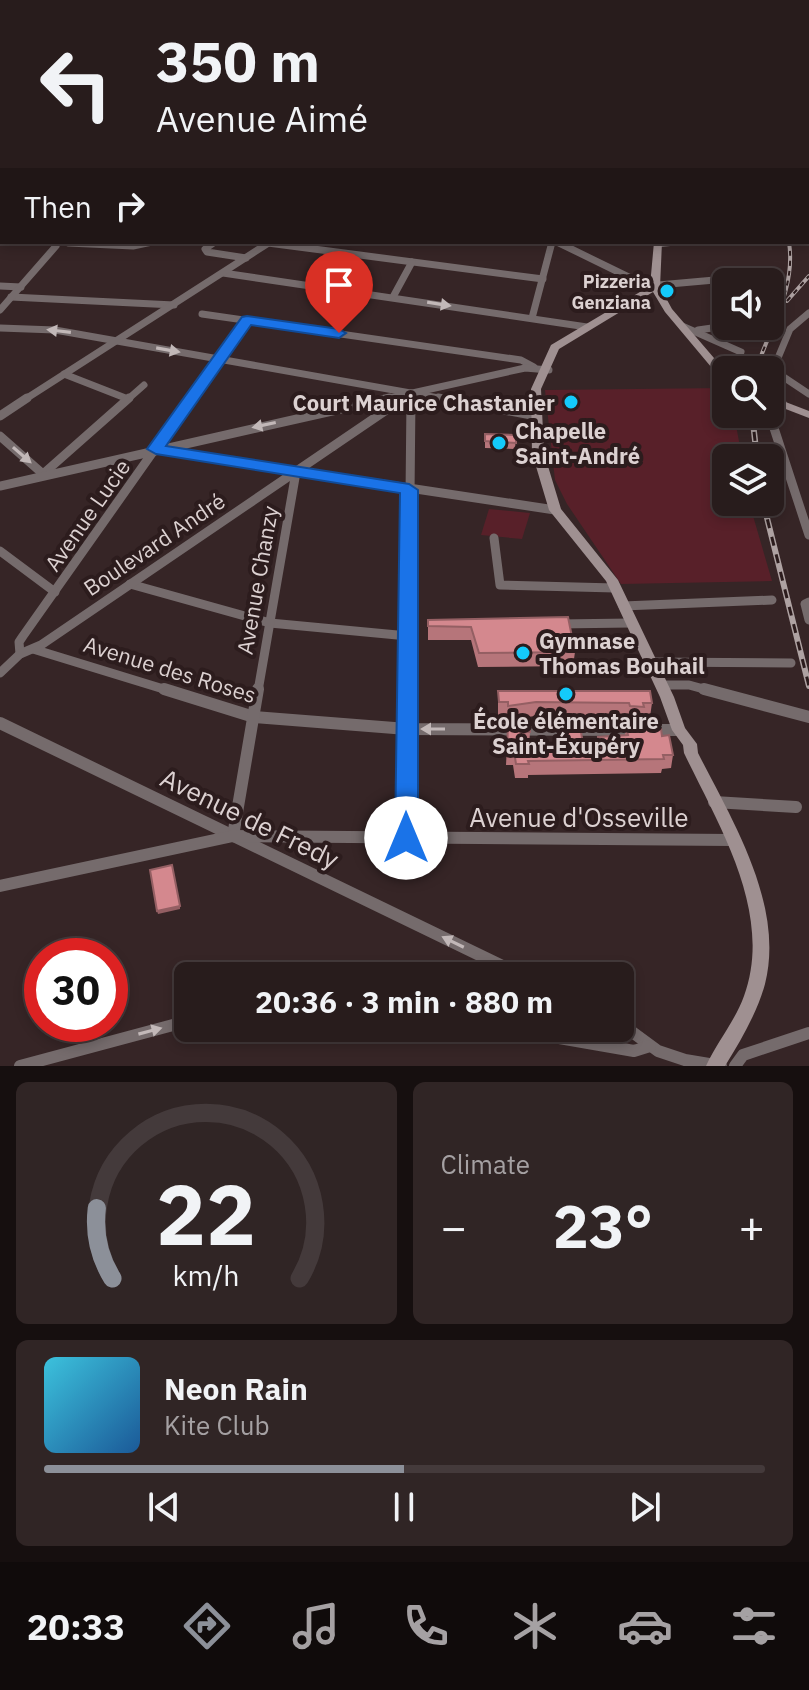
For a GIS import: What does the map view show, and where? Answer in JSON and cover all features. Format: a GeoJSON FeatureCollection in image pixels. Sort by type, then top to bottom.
{"type":"FeatureCollection","features":[{"type":"Feature","properties":{"kind":"main road"},"geometry":{"type":"LineString","coordinates":[[658,244],[655,287],[712,361]]}},
{"type":"Feature","properties":{"kind":"main road"},"geometry":{"type":"LineString","coordinates":[[655,287],[560,344],[542,368],[537,416],[538,453],[555,510],[607,571],[661,688],[662,709],[691,753],[732,840],[754,903],[761,940],[759,974],[753,993],[717,1066]]}},
{"type":"Feature","properties":{"kind":"main road"},"geometry":{"type":"LineString","coordinates":[[784,404],[809,415]]}},
{"type":"Feature","properties":{"kind":"street"},"geometry":{"type":"LineString","coordinates":[[0,310],[55,244]]}},
{"type":"Feature","properties":{"kind":"street"},"geometry":{"type":"LineString","coordinates":[[90,244],[142,244]]}},
{"type":"Feature","properties":{"kind":"street"},"geometry":{"type":"LineString","coordinates":[[212,244],[205,249],[207,252],[246,258]]}},
{"type":"Feature","properties":{"kind":"street"},"geometry":{"type":"LineString","coordinates":[[0,416],[266,244]]}},
{"type":"Feature","properties":{"kind":"street"},"geometry":{"type":"LineString","coordinates":[[283,244],[543,279]]}},
{"type":"Feature","properties":{"kind":"street"},"geometry":{"type":"LineString","coordinates":[[532,318],[553,244]]}},
{"type":"Feature","properties":{"kind":"street"},"geometry":{"type":"LineString","coordinates":[[558,244],[647,286],[712,281]]}},
{"type":"Feature","properties":{"kind":"street"},"geometry":{"type":"LineString","coordinates":[[393,297],[412,262]]}},
{"type":"Feature","properties":{"kind":"street"},"geometry":{"type":"LineString","coordinates":[[223,273],[587,327]]}},
{"type":"Feature","properties":{"kind":"street"},"geometry":{"type":"LineString","coordinates":[[0,286],[21,287]]}},
{"type":"Feature","properties":{"kind":"street"},"geometry":{"type":"LineString","coordinates":[[11,297],[174,305]]}},
{"type":"Feature","properties":{"kind":"street"},"geometry":{"type":"LineString","coordinates":[[809,313],[802,316],[783,342],[773,370],[809,394]]}},
{"type":"Feature","properties":{"kind":"street"},"geometry":{"type":"LineString","coordinates":[[202,314],[521,360],[542,368]]}},
{"type":"Feature","properties":{"kind":"street","name":"Avenue Lucie"},"geometry":{"type":"LineString","coordinates":[[20,654],[19,642],[247,320]]}},
{"type":"Feature","properties":{"kind":"street"},"geometry":{"type":"LineString","coordinates":[[682,326],[741,352]]}},
{"type":"Feature","properties":{"kind":"street"},"geometry":{"type":"LineString","coordinates":[[0,328],[55,330],[537,416]]}},
{"type":"Feature","properties":{"kind":"street"},"geometry":{"type":"LineString","coordinates":[[695,330],[712,328]]}},
{"type":"Feature","properties":{"kind":"street"},"geometry":{"type":"LineString","coordinates":[[0,486],[411,393],[542,368]]}},
{"type":"Feature","properties":{"kind":"street"},"geometry":{"type":"LineString","coordinates":[[64,374],[128,399]]}},
{"type":"Feature","properties":{"kind":"street"},"geometry":{"type":"LineString","coordinates":[[43,474],[144,385]]}},
{"type":"Feature","properties":{"kind":"street"},"geometry":{"type":"LineString","coordinates":[[406,838],[411,393]]}},
{"type":"Feature","properties":{"kind":"street","name":"Boulevard André"},"geometry":{"type":"LineString","coordinates":[[0,673],[20,654],[33,649],[411,393]]}},
{"type":"Feature","properties":{"kind":"street"},"geometry":{"type":"LineString","coordinates":[[774,428],[809,535]]}},
{"type":"Feature","properties":{"kind":"street"},"geometry":{"type":"LineString","coordinates":[[0,436],[43,474]]}},
{"type":"Feature","properties":{"kind":"street"},"geometry":{"type":"LineString","coordinates":[[156,449],[555,510]]}},
{"type":"Feature","properties":{"kind":"street","name":"Avenue Chanzy"},"geometry":{"type":"LineString","coordinates":[[233,836],[296,472]]}},
{"type":"Feature","properties":{"kind":"street"},"geometry":{"type":"LineString","coordinates":[[494,538],[500,585],[615,588]]}},
{"type":"Feature","properties":{"kind":"street"},"geometry":{"type":"LineString","coordinates":[[0,551],[55,592]]}},
{"type":"Feature","properties":{"kind":"street"},"geometry":{"type":"LineString","coordinates":[[130,584],[270,623],[408,636]]}},
{"type":"Feature","properties":{"kind":"street"},"geometry":{"type":"LineString","coordinates":[[623,606],[772,600]]}},
{"type":"Feature","properties":{"kind":"street"},"geometry":{"type":"LineString","coordinates":[[809,602],[805,604],[809,620]]}},
{"type":"Feature","properties":{"kind":"street"},"geometry":{"type":"LineString","coordinates":[[549,624],[631,623]]}},
{"type":"Feature","properties":{"kind":"street","name":"Avenue des Roses"},"geometry":{"type":"LineString","coordinates":[[33,649],[254,717],[407,729],[675,730]]}},
{"type":"Feature","properties":{"kind":"street"},"geometry":{"type":"LineString","coordinates":[[649,662],[791,663]]}},
{"type":"Feature","properties":{"kind":"street"},"geometry":{"type":"LineString","coordinates":[[661,688],[689,685],[809,717]]}},
{"type":"Feature","properties":{"kind":"street","name":"Avenue de Fredy"},"geometry":{"type":"LineString","coordinates":[[0,723],[494,962]]}},
{"type":"Feature","properties":{"kind":"street"},"geometry":{"type":"LineString","coordinates":[[714,802],[796,807]]}},
{"type":"Feature","properties":{"kind":"street","name":"Avenue d'Osseville"},"geometry":{"type":"LineString","coordinates":[[0,886],[233,836],[732,840]]}},
{"type":"Feature","properties":{"kind":"street"},"geometry":{"type":"LineString","coordinates":[[20,1066],[174,1025]]}},
{"type":"Feature","properties":{"kind":"street"},"geometry":{"type":"LineString","coordinates":[[634,1030],[650,1046],[717,1066]]}},
{"type":"Feature","properties":{"kind":"street"},"geometry":{"type":"LineString","coordinates":[[728,1046],[740,1062],[809,1033]]}},
{"type":"Feature","properties":{"kind":"street"},"geometry":{"type":"LineString","coordinates":[[582,1042],[634,1051],[650,1046]]}},
{"type":"Feature","properties":{"kind":"shaded area"},"geometry":{"type":"Polygon","coordinates":[[[712,388],[712,428],[737,428],[739,444],[712,444],[712,516],[753,516],[772,581],[621,584],[567,504],[555,480],[545,390],[712,388]]]}},
{"type":"Feature","properties":{"kind":"shaded area"},"geometry":{"type":"Polygon","coordinates":[[[489,509],[530,513],[522,539],[481,535],[489,509]]]}},
{"type":"Feature","properties":{"kind":"building"},"geometry":{"type":"Polygon","coordinates":[[[485,434],[516,435],[516,443],[485,441],[485,434]]]}},
{"type":"Feature","properties":{"kind":"building"},"geometry":{"type":"Polygon","coordinates":[[[568,617],[575,652],[479,653],[471,627],[428,626],[428,620],[568,617]]]}},
{"type":"Feature","properties":{"kind":"building"},"geometry":{"type":"Polygon","coordinates":[[[498,691],[650,691],[652,703],[643,703],[644,707],[630,706],[629,703],[536,702],[508,706],[508,702],[499,702],[498,691]]]}},
{"type":"Feature","properties":{"kind":"building"},"geometry":{"type":"Polygon","coordinates":[[[508,725],[530,725],[530,732],[524,732],[527,749],[567,748],[565,727],[580,726],[583,744],[599,743],[598,737],[628,735],[626,727],[661,729],[662,736],[669,735],[673,755],[663,755],[664,759],[528,761],[529,764],[516,764],[514,751],[507,751],[508,725]]]}},
{"type":"Feature","properties":{"kind":"building"},"geometry":{"type":"Polygon","coordinates":[[[172,865],[180,906],[157,911],[150,870],[172,865]]]}},
{"type":"Feature","properties":{"kind":"railway"},"geometry":{"type":"LineString","coordinates":[[761,356],[789,276],[789,244]]}},
{"type":"Feature","properties":{"kind":"railway"},"geometry":{"type":"LineString","coordinates":[[787,301],[809,276]]}},
{"type":"Feature","properties":{"kind":"railway"},"geometry":{"type":"LineString","coordinates":[[754,428],[755,444]]}},
{"type":"Feature","properties":{"kind":"railway"},"geometry":{"type":"LineString","coordinates":[[766,516],[809,686]]}},
{"type":"Feature","properties":{"kind":"place","name":"Pizzeria Genziana"},"geometry":{"type":"Point","coordinates":[667,291]}},
{"type":"Feature","properties":{"kind":"place","name":"Court Maurice Chastanier"},"geometry":{"type":"Point","coordinates":[571,402]}},
{"type":"Feature","properties":{"kind":"place","name":"Chapelle Saint-André"},"geometry":{"type":"Point","coordinates":[499,443]}},
{"type":"Feature","properties":{"kind":"place","name":"Gymnase Thomas Bouhail"},"geometry":{"type":"Point","coordinates":[523,653]}},
{"type":"Feature","properties":{"kind":"place","name":"École élémentaire Saint-Éxupéry"},"geometry":{"type":"Point","coordinates":[566,694]}},
{"type":"Feature","properties":{"kind":"route"},"geometry":{"type":"LineString","coordinates":[[339,333],[247,320],[156,449],[409,490],[406,838]]}}]}
